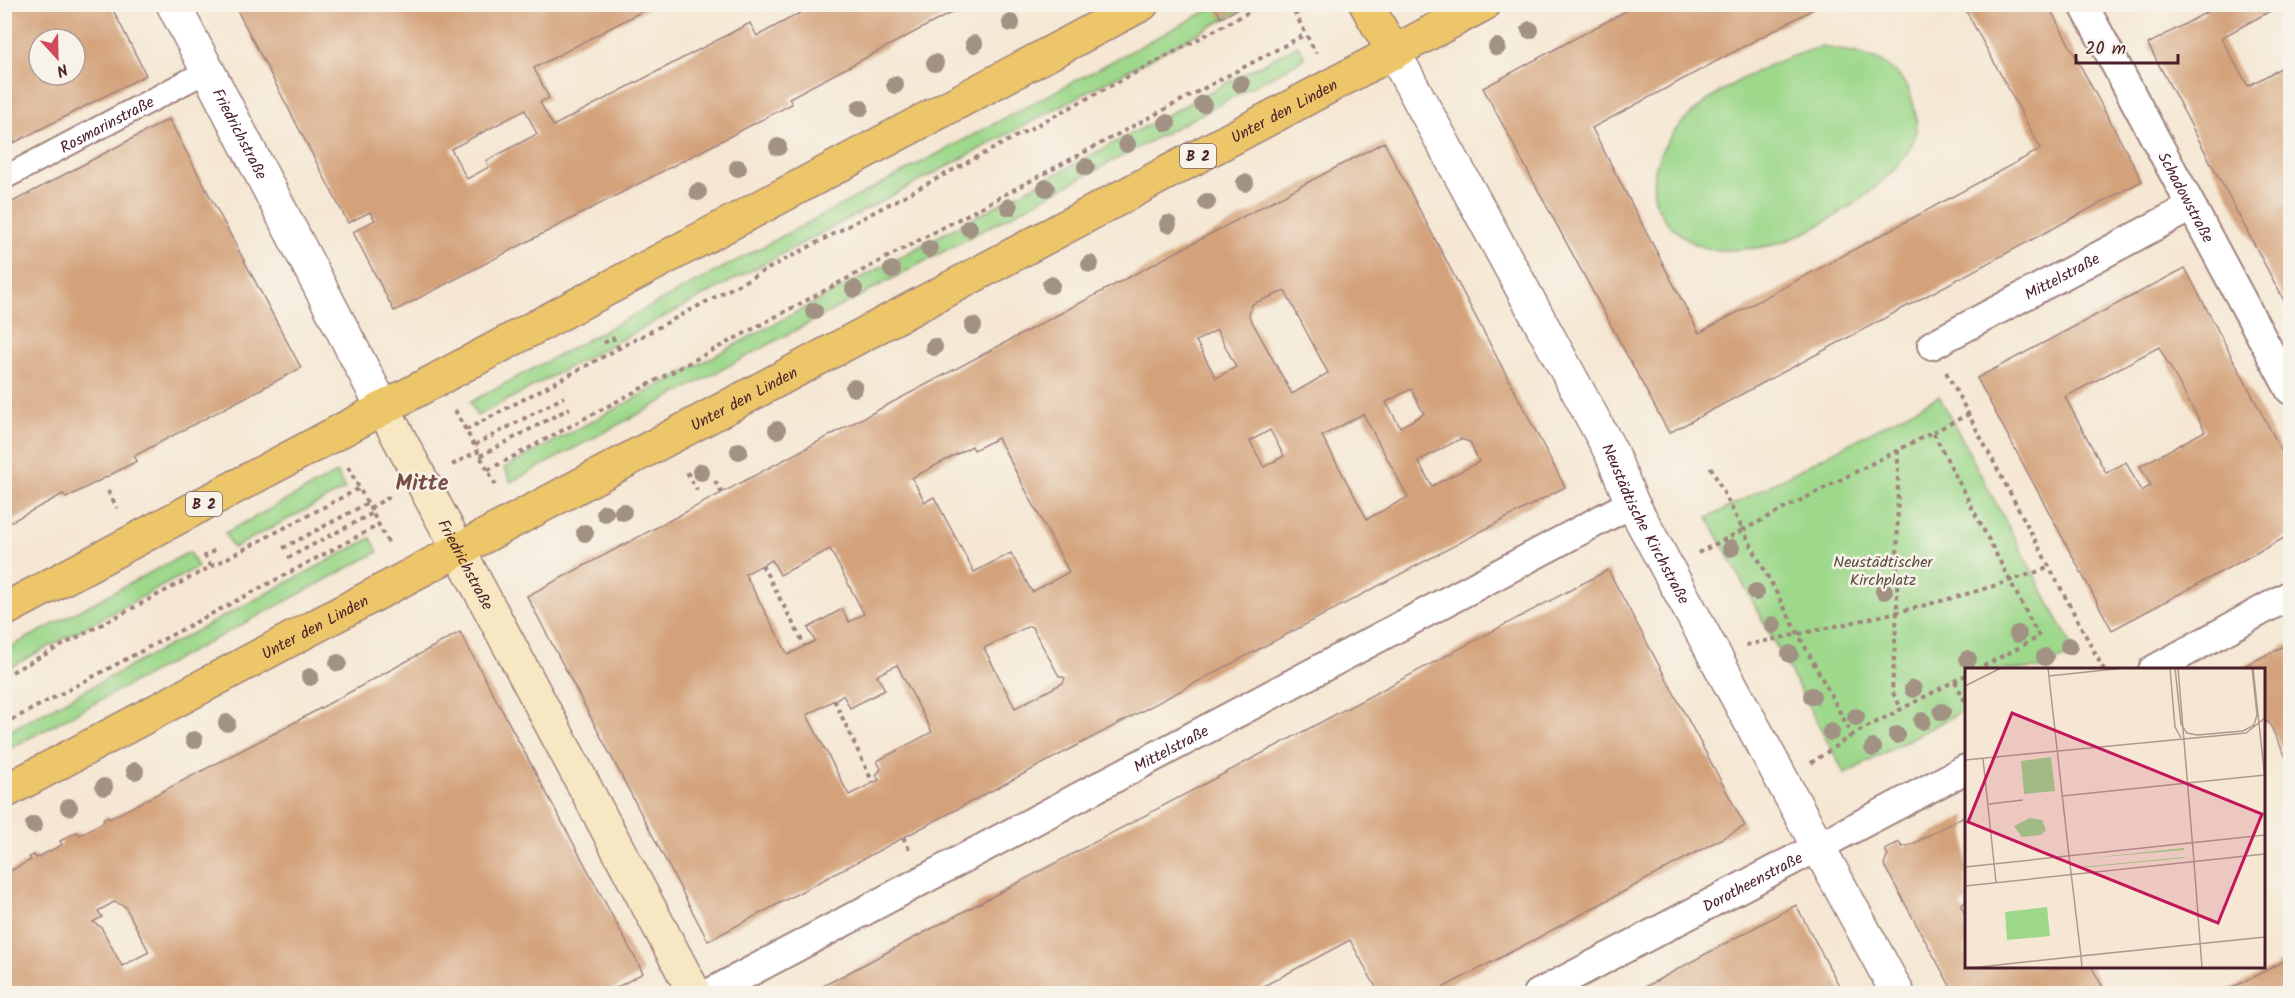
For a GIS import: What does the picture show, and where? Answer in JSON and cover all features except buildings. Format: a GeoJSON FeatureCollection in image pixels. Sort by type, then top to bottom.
{"type":"FeatureCollection","features":[{"type":"Feature","properties":{"kind":"main road","name":"B 2"},"geometry":{"type":"LineString","coordinates":[[4,610],[1142,4]]}},
{"type":"Feature","properties":{"kind":"main road"},"geometry":{"type":"LineString","coordinates":[[1366,4],[1394,53]]}},
{"type":"Feature","properties":{"kind":"main road","name":"Unter den Linden"},"geometry":{"type":"LineString","coordinates":[[4,792],[1484,4]]}},
{"type":"Feature","properties":{"kind":"main road","name":"Friedrichstraße"},"geometry":{"type":"LineString","coordinates":[[383,408],[695,993]]}},
{"type":"Feature","properties":{"kind":"street","name":"Friedrichstraße"},"geometry":{"type":"LineString","coordinates":[[173,4],[383,408]]}},
{"type":"Feature","properties":{"kind":"street","name":"Schadowstraße"},"geometry":{"type":"LineString","coordinates":[[2083,4],[2290,390]]}},
{"type":"Feature","properties":{"kind":"street","name":"Neustädtische Kirchstraße"},"geometry":{"type":"LineString","coordinates":[[1394,53],[1605,442],[1632,503],[1898,993]]}},
{"type":"Feature","properties":{"kind":"street","name":"Rosmarinstraße"},"geometry":{"type":"LineString","coordinates":[[4,178],[207,71]]}},
{"type":"Feature","properties":{"kind":"street","name":"Mittelstraße"},"geometry":{"type":"LineString","coordinates":[[1932,345],[2191,207]]}},
{"type":"Feature","properties":{"kind":"street","name":"Mittelstraße"},"geometry":{"type":"LineString","coordinates":[[708,993],[1632,503]]}},
{"type":"Feature","properties":{"kind":"street"},"geometry":{"type":"LineString","coordinates":[[2154,668],[2290,595]]}},
{"type":"Feature","properties":{"kind":"street","name":"Dorotheenstraße"},"geometry":{"type":"LineString","coordinates":[[1538,993],[1820,848],[1965,770]]}},
{"type":"Feature","properties":{"kind":"path"},"geometry":{"type":"LineString","coordinates":[[466,430],[1264,4]]}},
{"type":"Feature","properties":{"kind":"path"},"geometry":{"type":"LineString","coordinates":[[1290,4],[1316,53]]}},
{"type":"Feature","properties":{"kind":"path"},"geometry":{"type":"LineString","coordinates":[[1295,14],[1312,4]]}},
{"type":"Feature","properties":{"kind":"path"},"geometry":{"type":"LineString","coordinates":[[488,470],[1305,34]]}},
{"type":"Feature","properties":{"kind":"path"},"geometry":{"type":"LineString","coordinates":[[604,343],[613,338],[619,349]]}},
{"type":"Feature","properties":{"kind":"path"},"geometry":{"type":"LineString","coordinates":[[1932,345],[2103,668]]}},
{"type":"Feature","properties":{"kind":"path"},"geometry":{"type":"LineString","coordinates":[[475,445],[564,397]]}},
{"type":"Feature","properties":{"kind":"path"},"geometry":{"type":"LineString","coordinates":[[449,467],[570,408]]}},
{"type":"Feature","properties":{"kind":"path"},"geometry":{"type":"LineString","coordinates":[[456,410],[498,489]]}},
{"type":"Feature","properties":{"kind":"path"},"geometry":{"type":"LineString","coordinates":[[1667,568],[1969,414]]}},
{"type":"Feature","properties":{"kind":"path"},"geometry":{"type":"LineString","coordinates":[[1933,432],[2039,637],[1978,668]]}},
{"type":"Feature","properties":{"kind":"path"},"geometry":{"type":"LineString","coordinates":[[1898,450],[1897,611],[1892,691],[1901,708]]}},
{"type":"Feature","properties":{"kind":"path"},"geometry":{"type":"LineString","coordinates":[[1709,464],[1852,735]]}},
{"type":"Feature","properties":{"kind":"path"},"geometry":{"type":"LineString","coordinates":[[348,467],[390,546]]}},
{"type":"Feature","properties":{"kind":"path"},"geometry":{"type":"LineString","coordinates":[[687,472],[697,490]]}},
{"type":"Feature","properties":{"kind":"path"},"geometry":{"type":"LineString","coordinates":[[715,481],[722,493]]}},
{"type":"Feature","properties":{"kind":"path"},"geometry":{"type":"LineString","coordinates":[[4,676],[360,488]]}},
{"type":"Feature","properties":{"kind":"path"},"geometry":{"type":"LineString","coordinates":[[108,491],[117,508]]}},
{"type":"Feature","properties":{"kind":"path"},"geometry":{"type":"LineString","coordinates":[[283,548],[394,495]]}},
{"type":"Feature","properties":{"kind":"path"},"geometry":{"type":"LineString","coordinates":[[288,558],[373,513]]}},
{"type":"Feature","properties":{"kind":"path"},"geometry":{"type":"LineString","coordinates":[[4,724],[380,525]]}},
{"type":"Feature","properties":{"kind":"path"},"geometry":{"type":"LineString","coordinates":[[211,566],[205,556],[214,550]]}},
{"type":"Feature","properties":{"kind":"path"},"geometry":{"type":"LineString","coordinates":[[762,565],[805,646]]}},
{"type":"Feature","properties":{"kind":"path"},"geometry":{"type":"LineString","coordinates":[[1712,652],[1897,611],[2010,581],[2050,567]]}},
{"type":"Feature","properties":{"kind":"path"},"geometry":{"type":"LineString","coordinates":[[1820,759],[1852,735],[1965,676]]}},
{"type":"Feature","properties":{"kind":"path"},"geometry":{"type":"LineString","coordinates":[[1955,681],[1965,701]]}},
{"type":"Feature","properties":{"kind":"path"},"geometry":{"type":"LineString","coordinates":[[834,700],[873,783]]}},
{"type":"Feature","properties":{"kind":"green space"},"geometry":{"type":"Polygon","coordinates":[[[1218,5],[1251,5],[477,416],[470,402],[1218,5]]]}},
{"type":"Feature","properties":{"kind":"green space"},"geometry":{"type":"Polygon","coordinates":[[[1298,45],[1305,58],[1293,65],[511,482],[504,468],[1298,45]]]}},
{"type":"Feature","properties":{"kind":"green space"},"geometry":{"type":"Polygon","coordinates":[[[1822,47],[1875,59],[1896,73],[1904,83],[1915,111],[1916,131],[1907,153],[1894,169],[1877,186],[1837,215],[1796,236],[1765,247],[1728,250],[1705,248],[1672,228],[1657,206],[1654,176],[1661,152],[1676,130],[1696,110],[1720,92],[1746,77],[1773,64],[1822,47]]]}},
{"type":"Feature","properties":{"kind":"green space","name":"Neustädtischer Kirchplatz"},"geometry":{"type":"Polygon","coordinates":[[[1939,396],[2075,652],[2044,668],[1965,668],[1965,710],[1845,774],[1708,518],[1939,396]]]}},
{"type":"Feature","properties":{"kind":"green space"},"geometry":{"type":"Polygon","coordinates":[[[337,473],[345,489],[233,548],[225,533],[337,473]]]}},
{"type":"Feature","properties":{"kind":"green space"},"geometry":{"type":"Polygon","coordinates":[[[371,538],[378,552],[5,751],[5,733],[371,538]]]}},
{"type":"Feature","properties":{"kind":"green space"},"geometry":{"type":"Polygon","coordinates":[[[189,552],[198,567],[5,670],[5,650],[189,552]]]}},
{"type":"Feature","properties":{"kind":"district","name":"Mitte"},"geometry":{"type":"Point","coordinates":[422,482]}}]}
